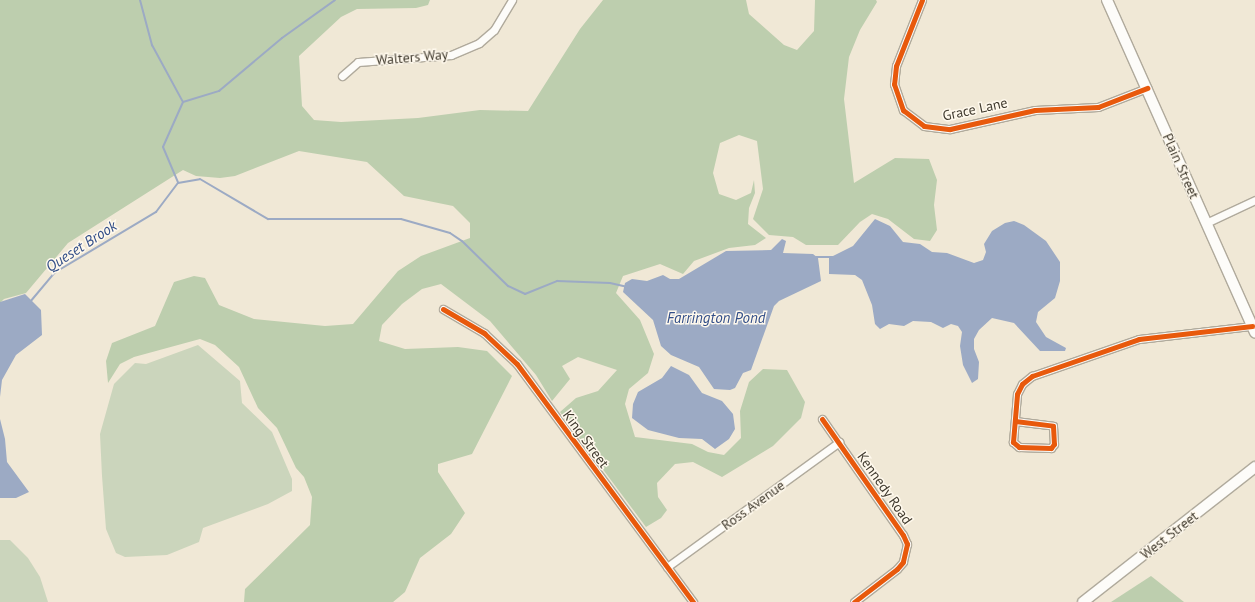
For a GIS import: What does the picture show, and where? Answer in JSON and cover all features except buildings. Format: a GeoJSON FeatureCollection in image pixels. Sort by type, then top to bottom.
{"type":"FeatureCollection","features":[{"type":"Feature","properties":{"kind":"street","name":"Walters Way"},"geometry":{"type":"LineString","coordinates":[[342,76],[358,62],[451,55],[480,43],[494,30],[512,0]]}},
{"type":"Feature","properties":{"kind":"street","name":"Grace Lane"},"geometry":{"type":"LineString","coordinates":[[922,0],[896,66],[894,84],[904,110],[924,126],[950,129],[1020,112],[1088,109],[1147,88]]}},
{"type":"Feature","properties":{"kind":"street","name":"Plain Street"},"geometry":{"type":"LineString","coordinates":[[1107,0],[1253,329]]}},
{"type":"Feature","properties":{"kind":"street"},"geometry":{"type":"LineString","coordinates":[[1206,223],[1255,200]]}},
{"type":"Feature","properties":{"kind":"street","name":"King Street"},"geometry":{"type":"LineString","coordinates":[[443,309],[484,333],[517,364],[693,602]]}},
{"type":"Feature","properties":{"kind":"street"},"geometry":{"type":"LineString","coordinates":[[1015,421],[1052,424],[1054,429],[1052,447],[1015,445],[1014,405],[1022,384],[1044,371],[1139,339],[1253,329]]}},
{"type":"Feature","properties":{"kind":"street","name":"Kennedy Road"},"geometry":{"type":"LineString","coordinates":[[822,419],[903,534],[907,544],[903,562],[897,569],[854,602]]}},
{"type":"Feature","properties":{"kind":"street","name":"Ross Avenue"},"geometry":{"type":"LineString","coordinates":[[667,567],[839,442]]}},
{"type":"Feature","properties":{"kind":"street","name":"West Street"},"geometry":{"type":"LineString","coordinates":[[1083,602],[1255,467]]}},
{"type":"Feature","properties":{"kind":"green space"},"geometry":{"type":"Polygon","coordinates":[[[0,0],[430,0],[428,5],[416,8],[357,9],[341,17],[299,56],[302,106],[314,120],[341,122],[418,118],[480,110],[528,111],[580,29],[603,0],[746,0],[749,14],[784,45],[797,50],[814,31],[815,0],[876,0],[877,2],[860,30],[849,57],[844,99],[854,183],[895,158],[929,159],[937,180],[934,205],[937,230],[930,241],[914,239],[888,219],[872,214],[860,222],[838,245],[806,245],[793,237],[769,235],[753,219],[763,189],[757,141],[739,135],[720,143],[713,173],[719,194],[736,200],[751,193],[754,180],[755,193],[749,208],[748,224],[766,238],[755,245],[729,248],[694,261],[683,274],[660,264],[623,276],[616,293],[640,320],[654,354],[648,373],[629,389],[625,404],[635,437],[692,444],[708,452],[724,455],[741,438],[740,411],[749,382],[763,369],[787,370],[805,402],[801,418],[773,446],[722,477],[693,462],[675,464],[657,483],[658,497],[667,510],[661,518],[646,527],[560,412],[576,398],[598,391],[617,370],[578,357],[562,366],[570,379],[552,401],[536,375],[490,321],[441,284],[422,289],[402,304],[382,325],[379,341],[405,349],[458,347],[487,351],[512,376],[472,454],[438,464],[438,472],[465,513],[451,534],[420,558],[405,592],[393,602],[244,602],[245,589],[310,525],[312,497],[304,477],[296,468],[277,428],[258,408],[239,367],[215,345],[200,339],[134,357],[120,364],[108,383],[106,361],[112,343],[155,326],[174,282],[194,276],[205,278],[219,305],[254,319],[325,326],[353,324],[398,271],[421,256],[470,238],[470,223],[453,206],[404,196],[367,162],[299,151],[235,176],[220,178],[196,176],[183,170],[68,243],[26,293],[4,299],[0,303],[0,0]]]}},
{"type":"Feature","properties":{"kind":"green space"},"geometry":{"type":"Polygon","coordinates":[[[198,345],[240,381],[242,403],[272,432],[292,479],[292,491],[268,504],[203,528],[199,542],[167,555],[125,557],[116,553],[106,529],[102,476],[100,434],[114,384],[135,363],[146,364],[198,345]]]}},
{"type":"Feature","properties":{"kind":"green space"},"geometry":{"type":"Polygon","coordinates":[[[0,540],[10,540],[28,558],[40,577],[48,602],[0,602],[0,540]]]}},
{"type":"Feature","properties":{"kind":"green space"},"geometry":{"type":"Polygon","coordinates":[[[1151,576],[1184,602],[1111,602],[1151,576]]]}},
{"type":"Feature","properties":{"kind":"water"},"geometry":{"type":"Polygon","coordinates":[[[875,219],[890,226],[903,242],[920,244],[932,252],[947,253],[974,263],[983,260],[986,252],[984,244],[992,231],[1005,223],[1014,221],[1024,225],[1046,241],[1060,262],[1060,281],[1055,298],[1038,312],[1036,322],[1046,337],[1066,348],[1065,351],[1040,351],[1014,323],[992,318],[979,330],[974,339],[974,349],[979,362],[978,379],[972,383],[963,365],[960,346],[962,332],[958,326],[951,324],[943,328],[931,322],[913,321],[904,326],[889,324],[880,329],[875,324],[872,305],[862,280],[855,275],[829,274],[829,258],[853,246],[875,219]]]}},
{"type":"Feature","properties":{"kind":"water","name":"Farrington Pond"},"geometry":{"type":"Polygon","coordinates":[[[782,239],[786,241],[783,253],[813,254],[818,258],[821,281],[779,301],[774,306],[751,370],[743,373],[735,388],[730,390],[714,389],[699,367],[671,355],[661,346],[653,320],[623,292],[625,283],[632,279],[647,281],[663,275],[670,279],[679,279],[726,251],[771,250],[782,239]]]}},
{"type":"Feature","properties":{"kind":"water"},"geometry":{"type":"Polygon","coordinates":[[[25,294],[41,310],[42,335],[16,355],[2,380],[0,397],[0,302],[25,294]]]}},
{"type":"Feature","properties":{"kind":"water"},"geometry":{"type":"Polygon","coordinates":[[[671,366],[689,375],[702,393],[722,401],[733,414],[735,429],[729,439],[715,449],[702,439],[679,438],[648,430],[632,418],[633,404],[638,392],[662,378],[671,366]]]}},
{"type":"Feature","properties":{"kind":"water"},"geometry":{"type":"Polygon","coordinates":[[[0,419],[5,439],[7,462],[29,492],[16,498],[0,498],[0,419]]]}},
{"type":"Feature","properties":{"kind":"waterway"},"geometry":{"type":"LineString","coordinates":[[140,0],[152,45],[183,102],[163,147],[178,183]]}},
{"type":"Feature","properties":{"kind":"waterway"},"geometry":{"type":"LineString","coordinates":[[183,102],[219,91],[282,38],[335,0]]}},
{"type":"Feature","properties":{"kind":"waterway"},"geometry":{"type":"LineString","coordinates":[[178,183],[200,179],[268,219],[401,219],[450,233],[462,241],[508,286],[525,294],[557,281],[610,283],[627,287]]}},
{"type":"Feature","properties":{"kind":"waterway","name":"Queset Brook"},"geometry":{"type":"LineString","coordinates":[[30,302],[54,273],[156,212],[178,183]]}},
{"type":"Feature","properties":{"kind":"waterway"},"geometry":{"type":"LineString","coordinates":[[816,257],[833,257]]}},
{"type":"Feature","properties":{"kind":"cycle path"},"geometry":{"type":"LineString","coordinates":[[922,0],[896,66],[894,84],[903,110],[924,126],[950,129],[1035,110],[1098,107],[1147,88]]}},
{"type":"Feature","properties":{"kind":"cycle path"},"geometry":{"type":"LineString","coordinates":[[443,309],[484,333],[517,364],[693,602]]}},
{"type":"Feature","properties":{"kind":"cycle path"},"geometry":{"type":"LineString","coordinates":[[1015,421],[1053,426],[1054,444],[1051,448],[1019,447],[1013,442],[1017,394],[1022,384],[1032,376],[1139,339],[1252,326]]}},
{"type":"Feature","properties":{"kind":"cycle path"},"geometry":{"type":"LineString","coordinates":[[822,419],[903,535],[907,544],[903,562],[897,569],[854,602]]}}]}
